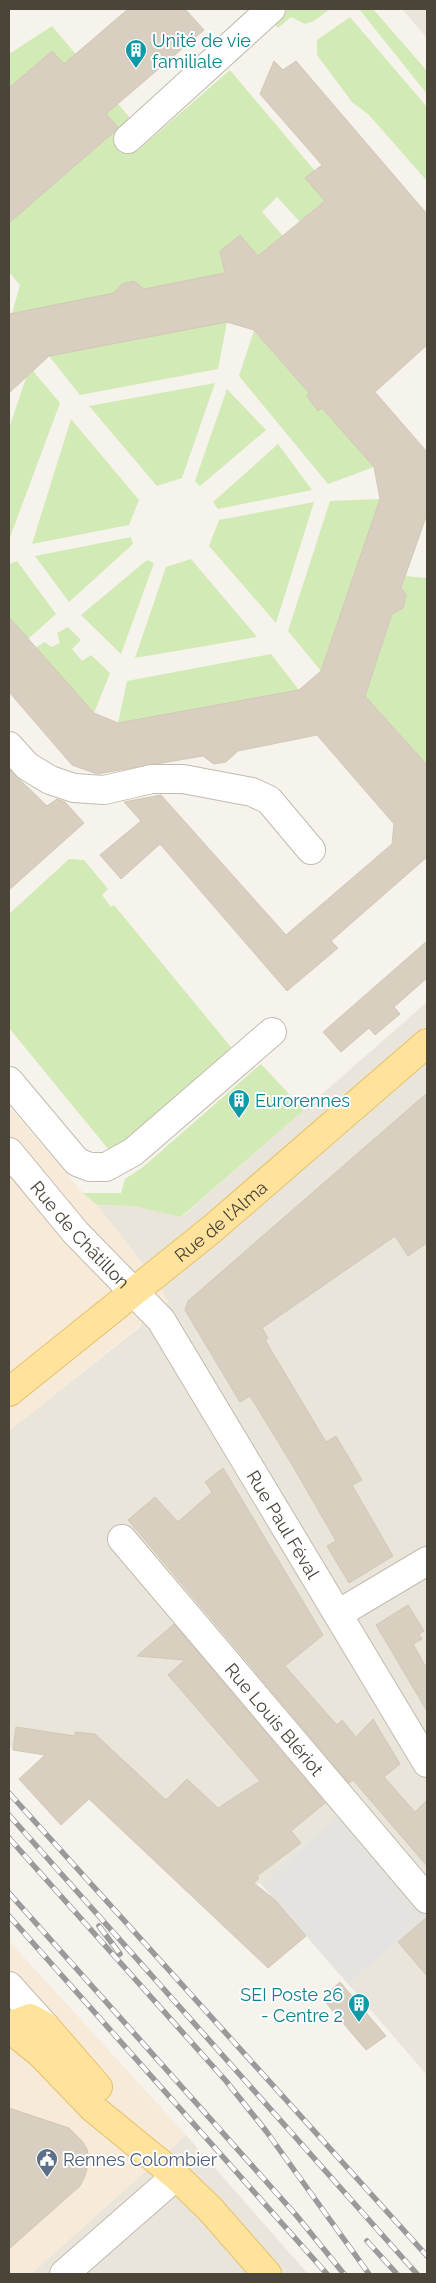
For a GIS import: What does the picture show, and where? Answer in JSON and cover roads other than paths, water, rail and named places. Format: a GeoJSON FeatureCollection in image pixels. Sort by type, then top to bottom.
{"type":"FeatureCollection","features":[{"type":"Feature","properties":{"kind":"main road","name":"Rue de l'Alma"},"geometry":{"type":"LineString","coordinates":[[9,1392],[212,1229],[425,1049]]}},
{"type":"Feature","properties":{"kind":"main road"},"geometry":{"type":"LineString","coordinates":[[176,2176],[94,2109],[41,2054],[9,2027],[30,2018],[45,2026],[176,2176],[210,2209],[268,2274]]}},
{"type":"Feature","properties":{"kind":"street"},"geometry":{"type":"LineString","coordinates":[[128,139],[222,50],[271,9]]}},
{"type":"Feature","properties":{"kind":"street"},"geometry":{"type":"LineString","coordinates":[[9,746],[27,766],[50,780],[74,788],[104,790],[152,779],[183,779],[252,792],[269,800],[311,850]]}},
{"type":"Feature","properties":{"kind":"street"},"geometry":{"type":"LineString","coordinates":[[9,1081],[78,1162],[90,1167],[106,1167],[133,1152],[272,1032]]}},
{"type":"Feature","properties":{"kind":"street","name":"Rue de Châtillon"},"geometry":{"type":"LineString","coordinates":[[9,1152],[76,1233],[134,1290]]}},
{"type":"Feature","properties":{"kind":"street","name":"Rue Paul Féval"},"geometry":{"type":"LineString","coordinates":[[134,1290],[161,1320],[427,1763]]}},
{"type":"Feature","properties":{"kind":"street","name":"Rue Louis Blériot"},"geometry":{"type":"LineString","coordinates":[[122,1539],[387,1855],[427,1900]]}},
{"type":"Feature","properties":{"kind":"street"},"geometry":{"type":"LineString","coordinates":[[338,1614],[427,1561]]}},
{"type":"Feature","properties":{"kind":"street"},"geometry":{"type":"LineString","coordinates":[[9,1986],[45,2026]]}},
{"type":"Feature","properties":{"kind":"street"},"geometry":{"type":"LineString","coordinates":[[64,2274],[176,2176]]}},
{"type":"Feature","properties":{"kind":"railway"},"geometry":{"type":"LineString","coordinates":[[9,1793],[427,2256]]}},
{"type":"Feature","properties":{"kind":"railway"},"geometry":{"type":"LineString","coordinates":[[9,1815],[417,2274]]}},
{"type":"Feature","properties":{"kind":"railway"},"geometry":{"type":"LineString","coordinates":[[9,1838],[226,2081],[266,2131],[369,2274]]}},
{"type":"Feature","properties":{"kind":"railway"},"geometry":{"type":"LineString","coordinates":[[9,1893],[296,2215],[344,2274]]}},
{"type":"Feature","properties":{"kind":"railway"},"geometry":{"type":"LineString","coordinates":[[9,1916],[327,2274]]}},
{"type":"Feature","properties":{"kind":"railway"},"geometry":{"type":"LineString","coordinates":[[99,1926],[120,1954]]}},
{"type":"Feature","properties":{"kind":"railway"},"geometry":{"type":"LineString","coordinates":[[367,2241],[397,2274]]}},
{"type":"Feature","properties":{"kind":"place","name":"Unité de vie familiale"},"geometry":{"type":"Point","coordinates":[136,69]}},
{"type":"Feature","properties":{"kind":"place","name":"Eurorennes"},"geometry":{"type":"Point","coordinates":[239,1119]}},
{"type":"Feature","properties":{"kind":"place","name":"SEI Poste 26 - Centre 2"},"geometry":{"type":"Point","coordinates":[359,2023]}},
{"type":"Feature","properties":{"kind":"place","name":"Rennes Colombier"},"geometry":{"type":"Point","coordinates":[47,2178]}}]}
